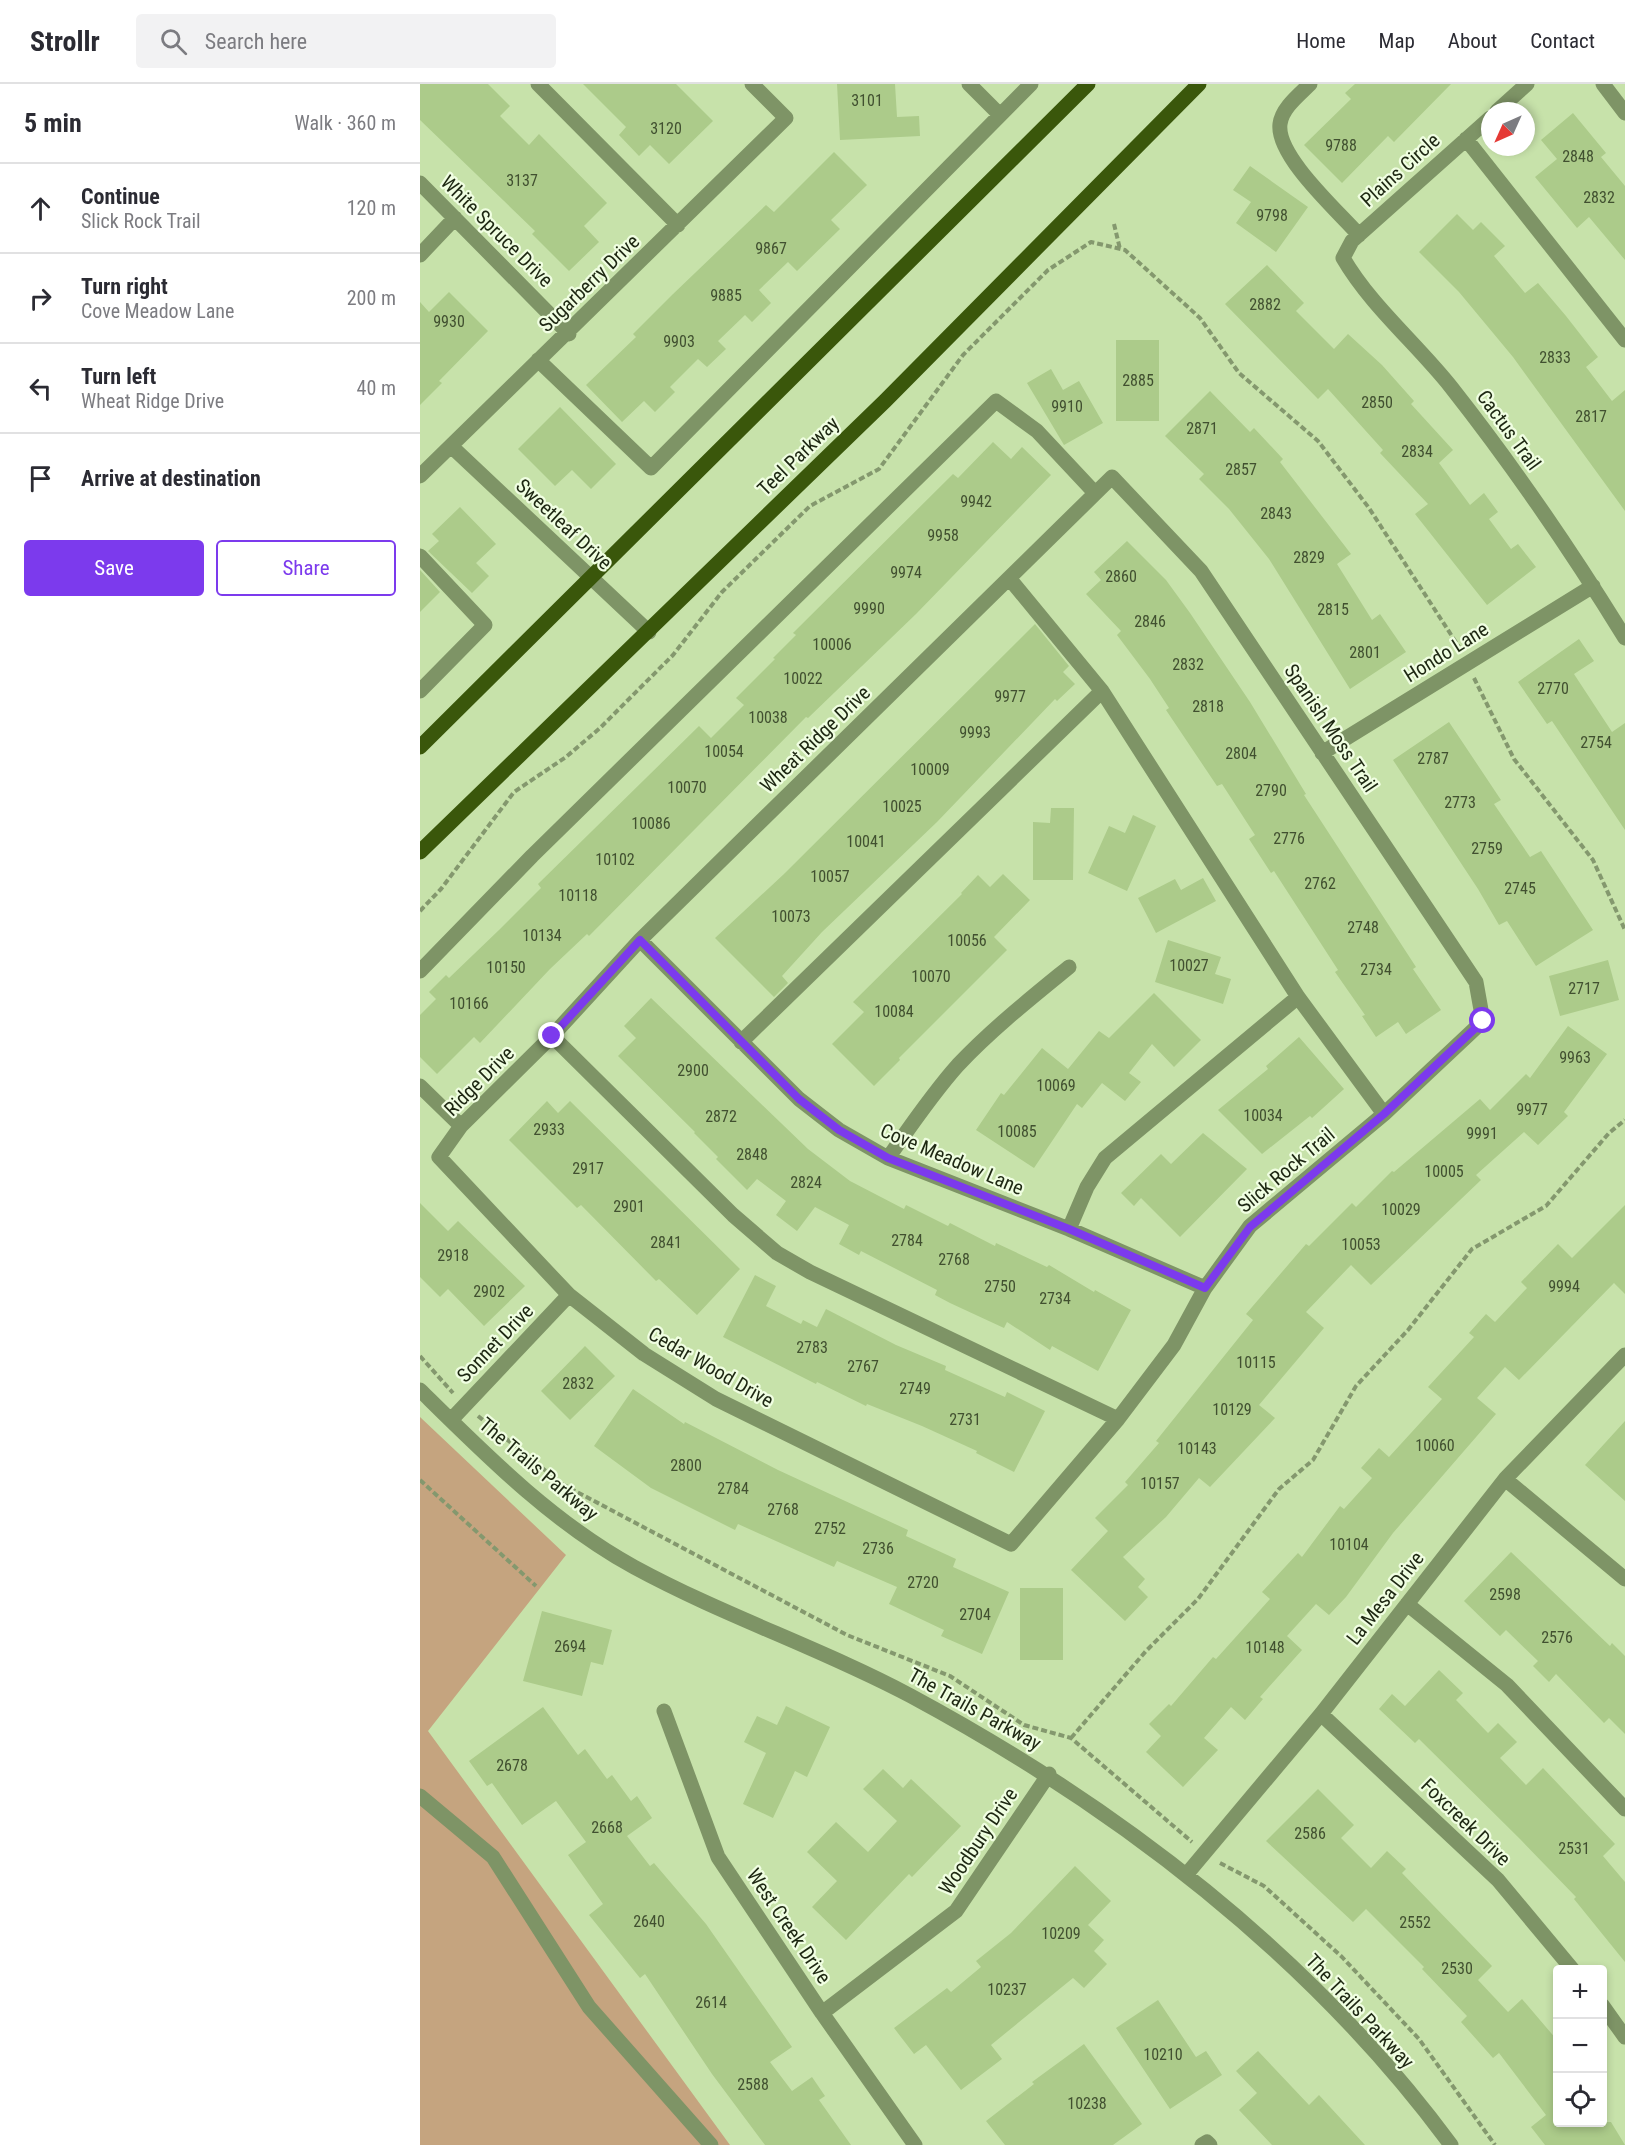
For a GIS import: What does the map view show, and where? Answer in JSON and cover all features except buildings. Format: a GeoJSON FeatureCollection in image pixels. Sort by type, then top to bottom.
{"type":"FeatureCollection","features":[{"type":"Feature","properties":{"kind":"main road"},"geometry":{"type":"LineString","coordinates":[[420,747],[1088,84]]}},
{"type":"Feature","properties":{"kind":"main road","name":"Teel Parkway"},"geometry":{"type":"LineString","coordinates":[[420,852],[885,401],[1199,84]]}},
{"type":"Feature","properties":{"kind":"street"},"geometry":{"type":"LineString","coordinates":[[537,84],[678,225]]}},
{"type":"Feature","properties":{"kind":"street","name":"Sugarberry Drive"},"geometry":{"type":"LineString","coordinates":[[420,476],[538,360],[569,334],[786,118],[752,84]]}},
{"type":"Feature","properties":{"kind":"street"},"geometry":{"type":"LineString","coordinates":[[969,84],[1000,116]]}},
{"type":"Feature","properties":{"kind":"street"},"geometry":{"type":"LineString","coordinates":[[538,360],[651,468],[1031,84]]}},
{"type":"Feature","properties":{"kind":"street"},"geometry":{"type":"LineString","coordinates":[[1310,84],[1289,105],[1280,123],[1281,141],[1292,159],[1359,235]]}},
{"type":"Feature","properties":{"kind":"street"},"geometry":{"type":"LineString","coordinates":[[1507,102],[1527,84]]}},
{"type":"Feature","properties":{"kind":"street"},"geometry":{"type":"LineString","coordinates":[[1603,84],[1625,113]]}},
{"type":"Feature","properties":{"kind":"street","name":"Plains Circle"},"geometry":{"type":"LineString","coordinates":[[1343,258],[1352,241],[1481,125]]}},
{"type":"Feature","properties":{"kind":"street"},"geometry":{"type":"LineString","coordinates":[[1466,139],[1625,340]]}},
{"type":"Feature","properties":{"kind":"street","name":"White Spruce Drive"},"geometry":{"type":"LineString","coordinates":[[420,183],[569,334]]}},
{"type":"Feature","properties":{"kind":"street"},"geometry":{"type":"LineString","coordinates":[[420,255],[455,218]]}},
{"type":"Feature","properties":{"kind":"street","name":"Cactus Trail"},"geometry":{"type":"LineString","coordinates":[[1343,258],[1357,282],[1435,368],[1485,430],[1593,586],[1625,638]]}},
{"type":"Feature","properties":{"kind":"street"},"geometry":{"type":"LineString","coordinates":[[420,971],[532,856],[996,400],[1036,431],[1095,493]]}},
{"type":"Feature","properties":{"kind":"street","name":"Sweetleaf Drive"},"geometry":{"type":"LineString","coordinates":[[451,446],[649,632]]}},
{"type":"Feature","properties":{"kind":"street","name":"Wheat Ridge Drive"},"geometry":{"type":"LineString","coordinates":[[552,1036],[640,940],[1112,477]]}},
{"type":"Feature","properties":{"kind":"street","name":"Spanish Moss Trail"},"geometry":{"type":"LineString","coordinates":[[1112,477],[1201,571],[1476,982],[1483,1021]]}},
{"type":"Feature","properties":{"kind":"street"},"geometry":{"type":"LineString","coordinates":[[420,556],[485,625],[420,691]]}},
{"type":"Feature","properties":{"kind":"street"},"geometry":{"type":"LineString","coordinates":[[1009,578],[1102,691],[1298,997],[1384,1114]]}},
{"type":"Feature","properties":{"kind":"street","name":"Hondo Lane"},"geometry":{"type":"LineString","coordinates":[[1322,753],[1593,586]]}},
{"type":"Feature","properties":{"kind":"street"},"geometry":{"type":"LineString","coordinates":[[741,1041],[1102,691]]}},
{"type":"Feature","properties":{"kind":"street","name":"Cove Meadow Lane"},"geometry":{"type":"LineString","coordinates":[[640,940],[799,1099],[839,1130],[888,1158],[1069,1229],[1205,1288]]}},
{"type":"Feature","properties":{"kind":"street"},"geometry":{"type":"LineString","coordinates":[[888,1158],[924,1107],[957,1066],[1002,1022],[1069,967]]}},
{"type":"Feature","properties":{"kind":"street"},"geometry":{"type":"LineString","coordinates":[[1069,1229],[1087,1187],[1106,1158],[1298,997]]}},
{"type":"Feature","properties":{"kind":"street","name":"Slick Rock Trail"},"geometry":{"type":"LineString","coordinates":[[1011,1544],[1119,1419],[1174,1345],[1205,1288],[1250,1227],[1384,1114],[1483,1021]]}},
{"type":"Feature","properties":{"kind":"street"},"geometry":{"type":"LineString","coordinates":[[552,1036],[733,1215],[777,1253],[810,1272],[1119,1419]]}},
{"type":"Feature","properties":{"kind":"street","name":"Ridge Drive"},"geometry":{"type":"LineString","coordinates":[[439,1157],[461,1126],[552,1036]]}},
{"type":"Feature","properties":{"kind":"street"},"geometry":{"type":"LineString","coordinates":[[420,1086],[461,1126]]}},
{"type":"Feature","properties":{"kind":"street","name":"Cedar Wood Drive"},"geometry":{"type":"LineString","coordinates":[[439,1157],[569,1295],[644,1354],[716,1399],[1011,1544]]}},
{"type":"Feature","properties":{"kind":"street","name":"Sonnet Drive"},"geometry":{"type":"LineString","coordinates":[[450,1420],[569,1295]]}},
{"type":"Feature","properties":{"kind":"street","name":"La Mesa Drive"},"geometry":{"type":"LineString","coordinates":[[1186,1875],[1321,1714],[1505,1479],[1625,1355]]}},
{"type":"Feature","properties":{"kind":"street","name":"The Trails Parkway"},"geometry":{"type":"LineString","coordinates":[[420,1390],[500,1469],[582,1535],[633,1566],[908,1694],[1049,1774],[1186,1875],[1329,2004],[1379,2058],[1451,2145]]}},
{"type":"Feature","properties":{"kind":"street"},"geometry":{"type":"LineString","coordinates":[[1505,1479],[1623,1573]]}},
{"type":"Feature","properties":{"kind":"street"},"geometry":{"type":"LineString","coordinates":[[1407,1604],[1507,1685],[1625,1809]]}},
{"type":"Feature","properties":{"kind":"street","name":"West Creek Drive"},"geometry":{"type":"LineString","coordinates":[[664,1711],[718,1857],[822,2013],[915,2145]]}},
{"type":"Feature","properties":{"kind":"street","name":"Foxcreek Drive"},"geometry":{"type":"LineString","coordinates":[[1321,1714],[1498,1880],[1569,1965]]}},
{"type":"Feature","properties":{"kind":"street","name":"Woodbury Drive"},"geometry":{"type":"LineString","coordinates":[[822,2013],[956,1911],[1049,1774]]}},
{"type":"Feature","properties":{"kind":"street"},"geometry":{"type":"LineString","coordinates":[[420,1796],[493,1857],[589,2007],[711,2145]]}},
{"type":"Feature","properties":{"kind":"street"},"geometry":{"type":"LineString","coordinates":[[1607,2012],[1625,2037]]}},
{"type":"Feature","properties":{"kind":"path"},"geometry":{"type":"LineString","coordinates":[[1114,224],[1120,249]]}},
{"type":"Feature","properties":{"kind":"path"},"geometry":{"type":"LineString","coordinates":[[420,911],[441,889],[514,792],[566,757],[600,728],[674,655],[722,592],[810,506],[879,468],[963,355],[1048,270],[1090,242],[1125,250],[1200,318],[1239,373],[1318,441],[1369,508],[1467,664],[1514,759],[1593,860],[1625,930]]}},
{"type":"Feature","properties":{"kind":"path"},"geometry":{"type":"LineString","coordinates":[[1071,1738],[1146,1651],[1198,1599],[1279,1489],[1313,1460],[1356,1386],[1408,1330],[1472,1249],[1546,1206],[1609,1133],[1625,1120]]}},
{"type":"Feature","properties":{"kind":"path"},"geometry":{"type":"LineString","coordinates":[[420,1480],[536,1586]]}},
{"type":"Feature","properties":{"kind":"shaded area"},"geometry":{"type":"Polygon","coordinates":[[[420,1417],[566,1555],[428,1731],[730,2145],[420,2145],[420,1417]]]}},
{"type":"Feature","properties":{"kind":"route"},"geometry":{"type":"LineString","coordinates":[[552,1036],[640,940],[799,1099],[839,1130],[888,1158],[1069,1229],[1205,1288],[1250,1227],[1384,1114],[1483,1021]]}}]}
